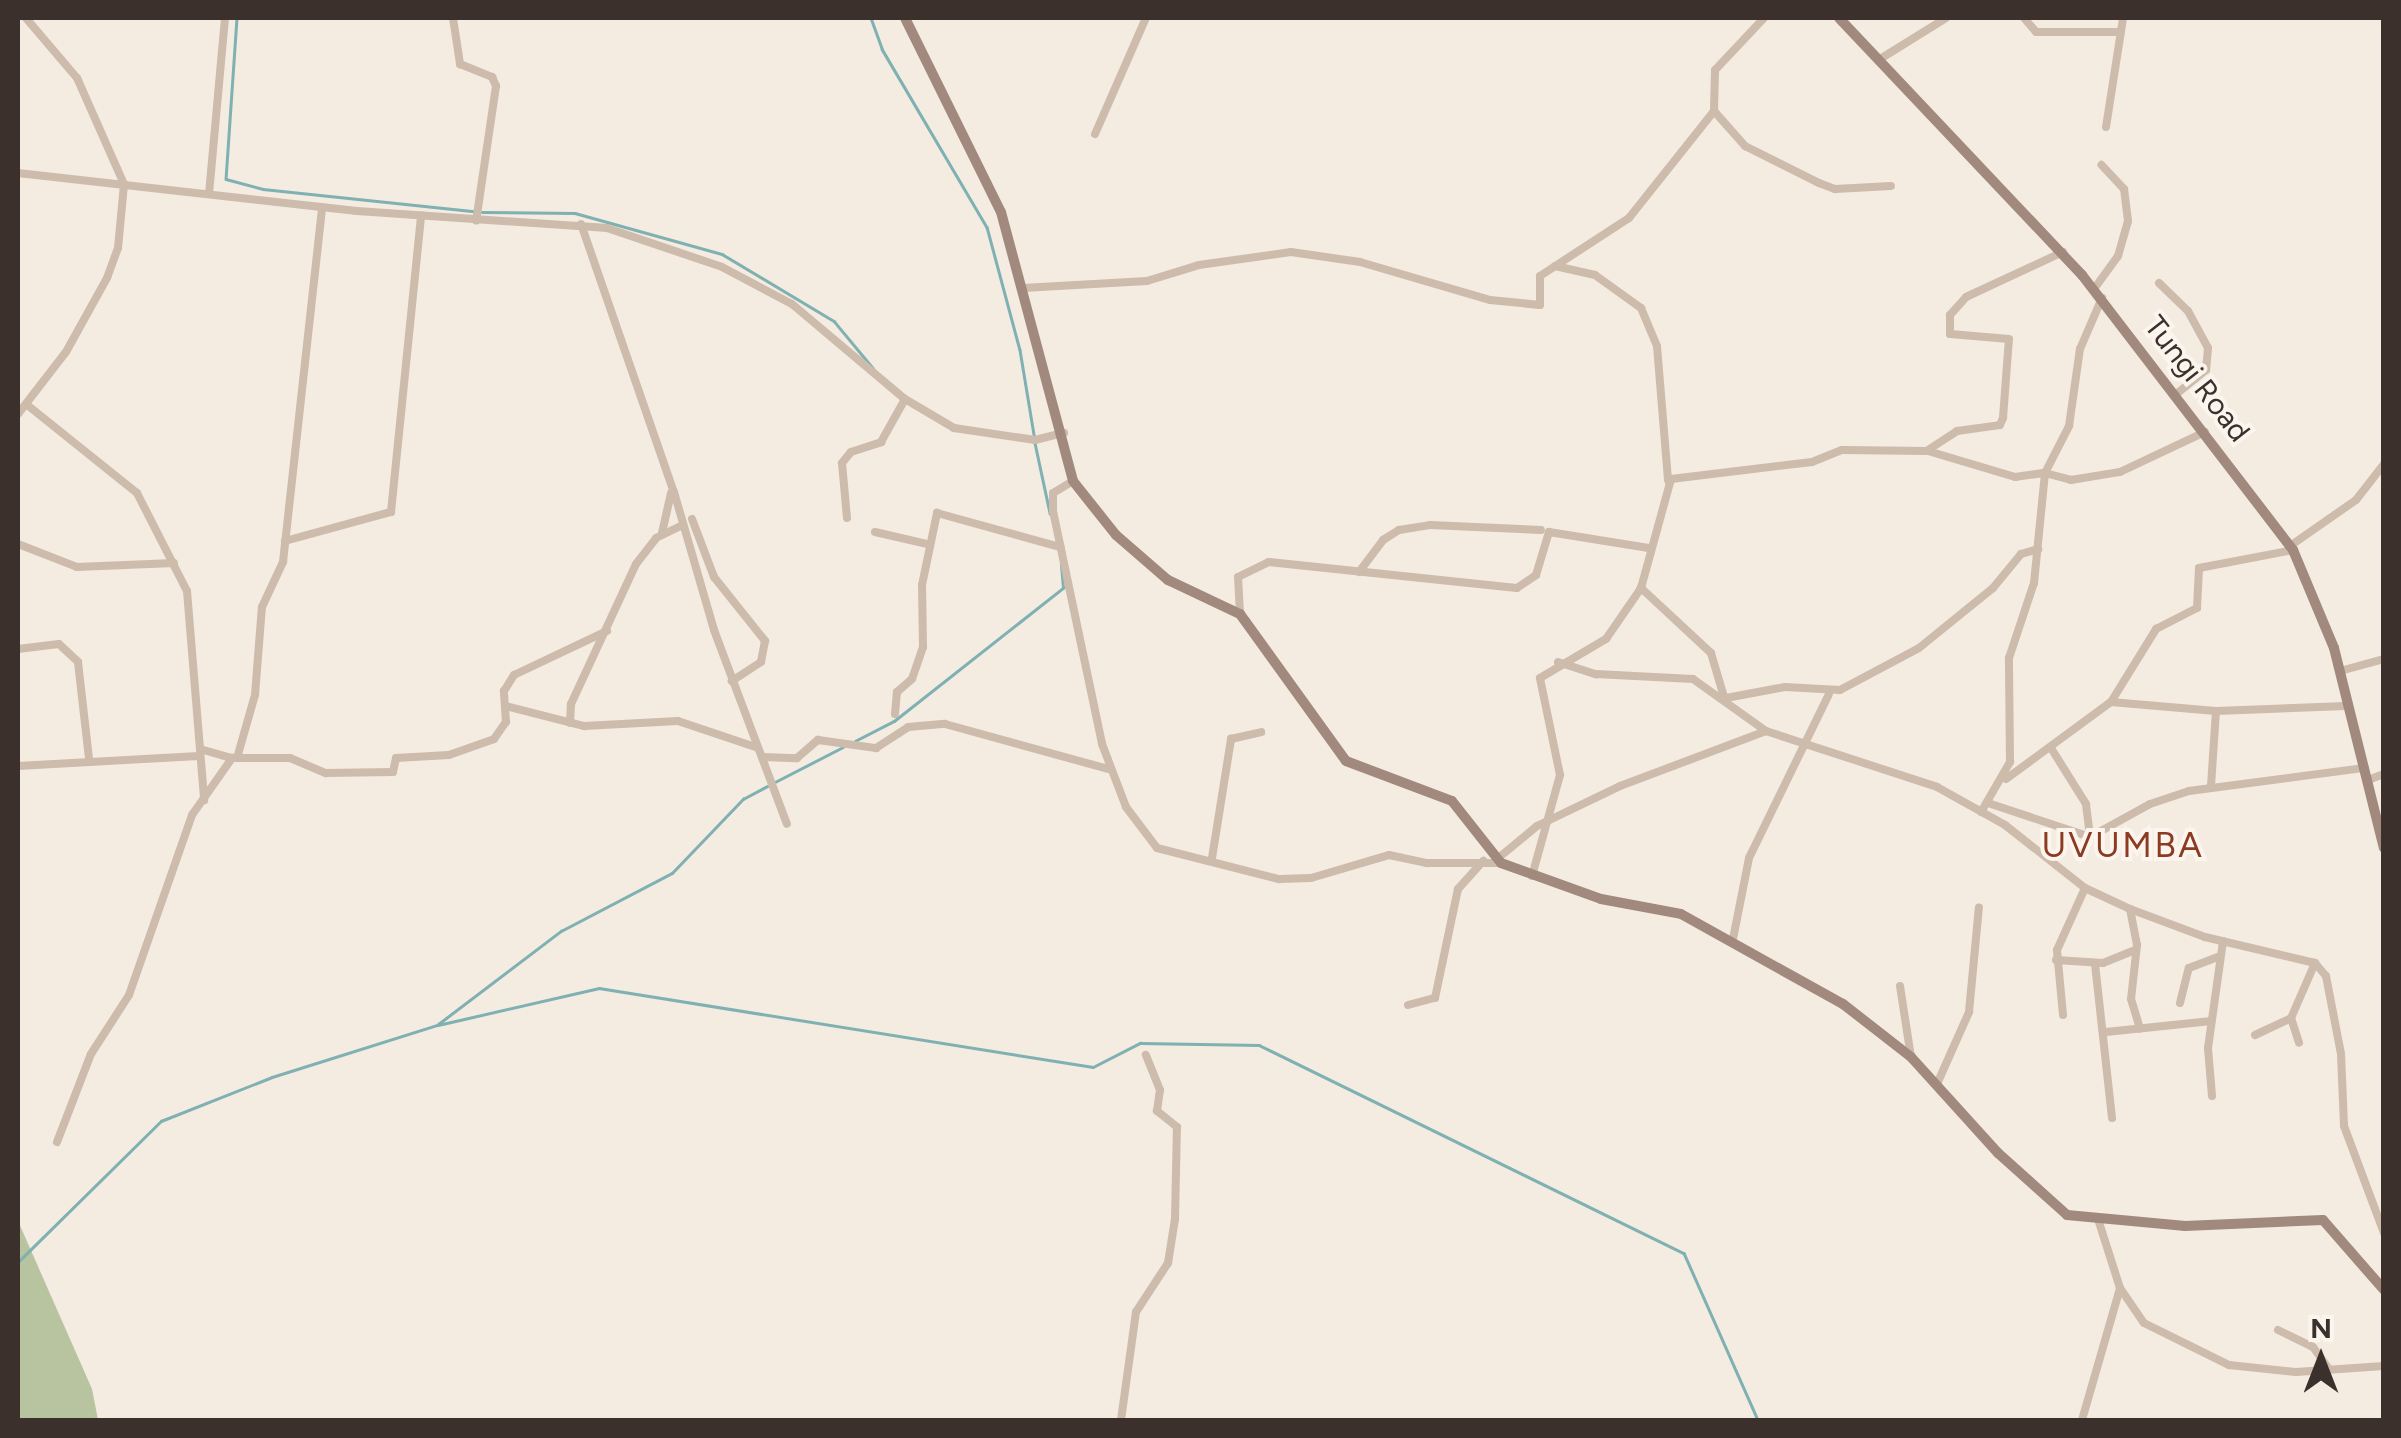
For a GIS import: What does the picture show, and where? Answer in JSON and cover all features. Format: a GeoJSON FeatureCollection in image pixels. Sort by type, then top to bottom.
{"type":"FeatureCollection","features":[{"type":"Feature","properties":{"kind":"street"},"geometry":{"type":"LineString","coordinates":[[18,414],[66,352],[107,278],[118,248],[124,184],[77,78],[26,18]]}},
{"type":"Feature","properties":{"kind":"street"},"geometry":{"type":"LineString","coordinates":[[210,194],[225,18]]}},
{"type":"Feature","properties":{"kind":"street"},"geometry":{"type":"LineString","coordinates":[[453,18],[460,64],[492,77],[496,86],[476,221]]}},
{"type":"Feature","properties":{"kind":"street"},"geometry":{"type":"LineString","coordinates":[[904,18],[1001,212],[1064,433],[1073,482],[1116,535],[1168,580],[1240,614],[1346,760],[1452,801],[1499,861],[1602,900],[1680,914],[1734,939],[1842,1004],[1911,1057],[2061,1212],[2186,1226],[2322,1220],[2384,1290]]}},
{"type":"Feature","properties":{"kind":"street"},"geometry":{"type":"LineString","coordinates":[[1095,134],[1146,18]]}},
{"type":"Feature","properties":{"kind":"street"},"geometry":{"type":"LineString","coordinates":[[1023,288],[1147,281],[1199,265],[1291,252],[1360,262],[1490,300],[1540,305],[1540,276],[1629,218],[1714,110],[1715,70],[1764,18]]}},
{"type":"Feature","properties":{"kind":"street","name":"Tungi Road"},"geometry":{"type":"LineString","coordinates":[[1839,18],[2063,252],[2206,431],[2292,548],[2340,671],[2384,848]]}},
{"type":"Feature","properties":{"kind":"street"},"geometry":{"type":"LineString","coordinates":[[1880,60],[1946,18]]}},
{"type":"Feature","properties":{"kind":"street"},"geometry":{"type":"LineString","coordinates":[[2024,18],[2036,32],[2120,32]]}},
{"type":"Feature","properties":{"kind":"street"},"geometry":{"type":"LineString","coordinates":[[2106,127],[2122,18]]}},
{"type":"Feature","properties":{"kind":"street"},"geometry":{"type":"LineString","coordinates":[[1714,110],[1745,146],[1835,189],[1890,186]]}},
{"type":"Feature","properties":{"kind":"street"},"geometry":{"type":"LineString","coordinates":[[2006,779],[2013,742],[2009,658],[2031,596],[2045,473],[2068,426],[2080,349],[2128,221],[2124,189],[2102,165]]}},
{"type":"Feature","properties":{"kind":"street"},"geometry":{"type":"LineString","coordinates":[[18,173],[476,221],[581,224],[666,246],[769,290],[905,399],[975,435],[1035,440],[1064,433]]}},
{"type":"Feature","properties":{"kind":"street"},"geometry":{"type":"LineString","coordinates":[[57,1142],[92,1054],[128,995],[184,835],[235,758],[255,694],[262,606],[280,576],[285,542],[322,207]]}},
{"type":"Feature","properties":{"kind":"street"},"geometry":{"type":"LineString","coordinates":[[285,542],[391,512],[422,216]]}},
{"type":"Feature","properties":{"kind":"street"},"geometry":{"type":"LineString","coordinates":[[581,224],[672,484],[681,526],[732,682],[787,824]]}},
{"type":"Feature","properties":{"kind":"street"},"geometry":{"type":"LineString","coordinates":[[1928,451],[1958,431],[2000,425],[2003,418],[2010,339],[1950,334],[1950,315],[1966,297],[2063,252]]}},
{"type":"Feature","properties":{"kind":"street"},"geometry":{"type":"LineString","coordinates":[[1532,876],[1550,822],[1560,766],[1540,678],[1558,662],[1606,638],[1641,588],[1668,481],[1656,346],[1640,308],[1594,276],[1555,266]]}},
{"type":"Feature","properties":{"kind":"street"},"geometry":{"type":"LineString","coordinates":[[2158,282],[2188,311],[2208,348],[2206,370],[2176,394]]}},
{"type":"Feature","properties":{"kind":"street"},"geometry":{"type":"LineString","coordinates":[[847,518],[842,463],[851,452],[881,442],[905,399]]}},
{"type":"Feature","properties":{"kind":"street"},"geometry":{"type":"LineString","coordinates":[[26,404],[137,494],[174,563],[192,615],[204,800]]}},
{"type":"Feature","properties":{"kind":"street"},"geometry":{"type":"LineString","coordinates":[[1668,481],[1812,462],[1838,450],[1928,451],[2015,476],[2045,473],[2071,480],[2120,472],[2206,431]]}},
{"type":"Feature","properties":{"kind":"street"},"geometry":{"type":"LineString","coordinates":[[1981,812],[2006,779],[2111,702],[2156,629],[2197,608],[2199,568],[2292,548],[2356,500],[2384,464]]}},
{"type":"Feature","properties":{"kind":"street"},"geometry":{"type":"LineString","coordinates":[[1073,482],[1053,493],[1060,547],[1108,769],[1157,848],[1212,858],[1279,879],[1318,876],[1376,856],[1499,861],[1550,822],[1620,786],[1766,731]]}},
{"type":"Feature","properties":{"kind":"street"},"geometry":{"type":"LineString","coordinates":[[662,535],[672,484]]}},
{"type":"Feature","properties":{"kind":"street"},"geometry":{"type":"LineString","coordinates":[[895,714],[898,692],[914,675],[923,647],[927,544],[942,511],[1060,547]]}},
{"type":"Feature","properties":{"kind":"street"},"geometry":{"type":"LineString","coordinates":[[692,520],[714,577],[765,642],[761,662],[732,682]]}},
{"type":"Feature","properties":{"kind":"street"},"geometry":{"type":"LineString","coordinates":[[1360,572],[1383,540],[1399,530],[1430,525],[1541,530]]}},
{"type":"Feature","properties":{"kind":"street"},"geometry":{"type":"LineString","coordinates":[[570,723],[571,704],[636,564],[662,535],[681,526]]}},
{"type":"Feature","properties":{"kind":"street"},"geometry":{"type":"LineString","coordinates":[[875,532],[927,544]]}},
{"type":"Feature","properties":{"kind":"street"},"geometry":{"type":"LineString","coordinates":[[1240,614],[1238,577],[1264,562],[1517,588],[1536,575],[1549,532],[1649,548]]}},
{"type":"Feature","properties":{"kind":"street"},"geometry":{"type":"LineString","coordinates":[[18,544],[78,567],[174,563]]}},
{"type":"Feature","properties":{"kind":"street"},"geometry":{"type":"LineString","coordinates":[[1725,697],[1794,687],[1829,694],[1919,648],[1992,588],[2021,554],[2038,549]]}},
{"type":"Feature","properties":{"kind":"street"},"geometry":{"type":"LineString","coordinates":[[1641,588],[1711,653],[1725,697]]}},
{"type":"Feature","properties":{"kind":"street"},"geometry":{"type":"LineString","coordinates":[[18,766],[199,753],[235,758],[290,758],[326,773],[393,772],[396,758],[486,744],[506,722],[505,687],[520,671],[607,631]]}},
{"type":"Feature","properties":{"kind":"street"},"geometry":{"type":"LineString","coordinates":[[18,649],[59,644],[78,662],[89,759]]}},
{"type":"Feature","properties":{"kind":"street"},"geometry":{"type":"LineString","coordinates":[[2340,671],[2384,659]]}},
{"type":"Feature","properties":{"kind":"street"},"geometry":{"type":"LineString","coordinates":[[1558,662],[1620,677],[1678,674],[1725,697],[1766,731],[1806,747],[1921,780],[1981,812],[2085,888],[2130,909],[2223,941],[2316,963],[2326,976],[2341,1054],[2344,1126],[2384,1233]]}},
{"type":"Feature","properties":{"kind":"street"},"geometry":{"type":"LineString","coordinates":[[1734,939],[1749,858],[1829,694]]}},
{"type":"Feature","properties":{"kind":"street"},"geometry":{"type":"LineString","coordinates":[[2111,702],[2216,711],[2346,706]]}},
{"type":"Feature","properties":{"kind":"street"},"geometry":{"type":"LineString","coordinates":[[506,706],[570,723],[678,721],[758,748]]}},
{"type":"Feature","properties":{"kind":"street"},"geometry":{"type":"LineString","coordinates":[[2212,786],[2216,711]]}},
{"type":"Feature","properties":{"kind":"street"},"geometry":{"type":"LineString","coordinates":[[763,757],[796,758],[818,740],[876,748],[906,728],[945,724],[1108,769]]}},
{"type":"Feature","properties":{"kind":"street"},"geometry":{"type":"LineString","coordinates":[[1212,858],[1231,739],[1261,732]]}},
{"type":"Feature","properties":{"kind":"street"},"geometry":{"type":"LineString","coordinates":[[2051,748],[2086,804],[2090,837]]}},
{"type":"Feature","properties":{"kind":"street"},"geometry":{"type":"LineString","coordinates":[[1988,803],[2090,837],[2150,804],[2212,786],[2364,768]]}},
{"type":"Feature","properties":{"kind":"street"},"geometry":{"type":"LineString","coordinates":[[2368,780],[2384,774]]}},
{"type":"Feature","properties":{"kind":"street"},"geometry":{"type":"LineString","coordinates":[[1408,1005],[1435,998],[1458,889],[1482,862]]}},
{"type":"Feature","properties":{"kind":"street"},"geometry":{"type":"LineString","coordinates":[[2063,1015],[2056,960],[2085,888]]}},
{"type":"Feature","properties":{"kind":"street"},"geometry":{"type":"LineString","coordinates":[[1938,1084],[1969,1012],[1979,907]]}},
{"type":"Feature","properties":{"kind":"street"},"geometry":{"type":"LineString","coordinates":[[2130,909],[2134,950],[2131,999],[2140,1029]]}},
{"type":"Feature","properties":{"kind":"street"},"geometry":{"type":"LineString","coordinates":[[2212,1096],[2211,1021],[2216,957],[2223,941]]}},
{"type":"Feature","properties":{"kind":"street"},"geometry":{"type":"LineString","coordinates":[[2056,960],[2094,964],[2134,950]]}},
{"type":"Feature","properties":{"kind":"street"},"geometry":{"type":"LineString","coordinates":[[2180,1002],[2189,968],[2216,957]]}},
{"type":"Feature","properties":{"kind":"street"},"geometry":{"type":"LineString","coordinates":[[2255,1035],[2291,1018],[2316,963]]}},
{"type":"Feature","properties":{"kind":"street"},"geometry":{"type":"LineString","coordinates":[[2094,964],[2106,1032],[2112,1118]]}},
{"type":"Feature","properties":{"kind":"street"},"geometry":{"type":"LineString","coordinates":[[1900,986],[1911,1057]]}},
{"type":"Feature","properties":{"kind":"street"},"geometry":{"type":"LineString","coordinates":[[2291,1018],[2299,1043]]}},
{"type":"Feature","properties":{"kind":"street"},"geometry":{"type":"LineString","coordinates":[[2106,1032],[2211,1021]]}},
{"type":"Feature","properties":{"kind":"street"},"geometry":{"type":"LineString","coordinates":[[1121,1420],[1136,1312],[1168,1262],[1175,1219],[1178,1126],[1157,1111],[1160,1090],[1146,1055]]}},
{"type":"Feature","properties":{"kind":"street"},"geometry":{"type":"LineString","coordinates":[[2098,1219],[2120,1288],[2144,1323],[2223,1363],[2296,1372],[2384,1366]]}},
{"type":"Feature","properties":{"kind":"street"},"geometry":{"type":"LineString","coordinates":[[2082,1420],[2120,1288]]}},
{"type":"Feature","properties":{"kind":"street"},"geometry":{"type":"LineString","coordinates":[[2278,1330],[2310,1345],[2328,1368]]}},
{"type":"Feature","properties":{"kind":"green space"},"geometry":{"type":"Polygon","coordinates":[[[18,1221],[92,1389],[98,1420],[18,1420],[18,1221]]]}},
{"type":"Feature","properties":{"kind":"waterway"},"geometry":{"type":"LineString","coordinates":[[237,18],[226,179],[263,189],[474,211]]}},
{"type":"Feature","properties":{"kind":"waterway"},"geometry":{"type":"LineString","coordinates":[[871,18],[882,49],[987,227],[1020,350],[1034,435]]}},
{"type":"Feature","properties":{"kind":"waterway"},"geometry":{"type":"LineString","coordinates":[[482,212],[575,213],[722,254],[834,321],[873,368]]}},
{"type":"Feature","properties":{"kind":"waterway"},"geometry":{"type":"LineString","coordinates":[[1035,443],[1050,513]]}},
{"type":"Feature","properties":{"kind":"waterway"},"geometry":{"type":"LineString","coordinates":[[855,741],[894,721],[1063,588],[1061,565]]}},
{"type":"Feature","properties":{"kind":"waterway"},"geometry":{"type":"LineString","coordinates":[[775,782],[843,747]]}},
{"type":"Feature","properties":{"kind":"waterway"},"geometry":{"type":"LineString","coordinates":[[18,1262],[161,1121],[272,1077],[437,1025],[561,931],[672,873],[743,799],[767,786]]}},
{"type":"Feature","properties":{"kind":"waterway"},"geometry":{"type":"LineString","coordinates":[[438,1025],[599,988],[1093,1067],[1140,1043],[1259,1045],[1684,1253],[1758,1420]]}},
{"type":"Feature","properties":{"kind":"district","name":"UVUMBA"},"geometry":{"type":"Point","coordinates":[2123,845]}}]}
